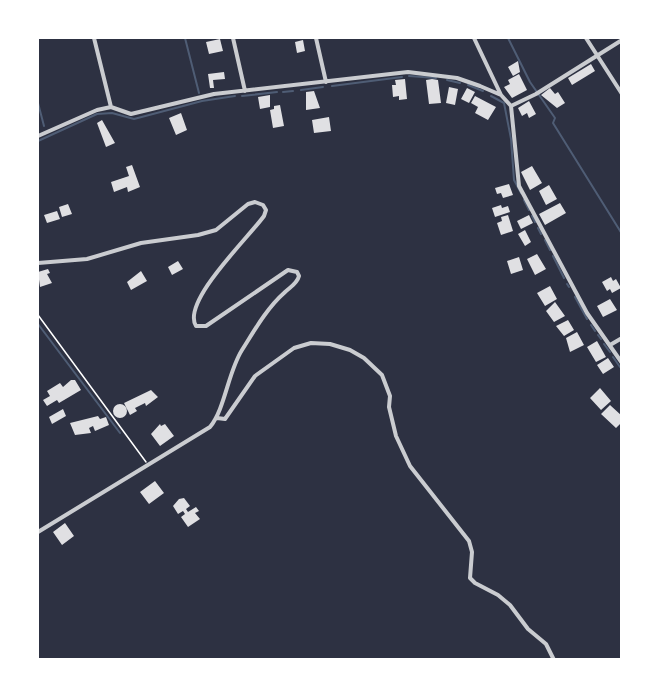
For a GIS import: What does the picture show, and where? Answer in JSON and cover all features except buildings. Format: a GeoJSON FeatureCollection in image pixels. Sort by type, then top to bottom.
{"type":"FeatureCollection","features":[{"type":"Feature","properties":{"kind":"street"},"geometry":{"type":"LineString","coordinates":[[94,38],[111,107]]}},
{"type":"Feature","properties":{"kind":"street"},"geometry":{"type":"LineString","coordinates":[[233,38],[245,91]]}},
{"type":"Feature","properties":{"kind":"street"},"geometry":{"type":"LineString","coordinates":[[316,38],[326,82]]}},
{"type":"Feature","properties":{"kind":"street"},"geometry":{"type":"LineString","coordinates":[[474,38],[501,95],[511,106],[516,176],[519,186],[570,283],[621,363]]}},
{"type":"Feature","properties":{"kind":"street"},"geometry":{"type":"LineString","coordinates":[[586,38],[621,94]]}},
{"type":"Feature","properties":{"kind":"street"},"geometry":{"type":"LineString","coordinates":[[511,106],[538,92],[621,40]]}},
{"type":"Feature","properties":{"kind":"street"},"geometry":{"type":"LineString","coordinates":[[38,136],[97,110],[111,107],[131,114],[214,94],[422,72],[457,78],[501,95]]}},
{"type":"Feature","properties":{"kind":"street"},"geometry":{"type":"LineString","coordinates":[[38,262],[87,259],[141,243],[198,235],[216,230],[248,204],[255,202],[263,205],[266,210],[264,216],[208,283],[193,314],[193,321],[201,328],[206,326],[288,270],[297,272],[299,276],[297,282],[274,303],[241,352],[228,378],[217,418],[210,427],[38,532]]}},
{"type":"Feature","properties":{"kind":"street"},"geometry":{"type":"LineString","coordinates":[[610,345],[621,338]]}},
{"type":"Feature","properties":{"kind":"street"},"geometry":{"type":"LineString","coordinates":[[217,418],[225,419],[255,376],[294,348],[311,343],[330,344],[350,350],[364,358],[386,383],[396,436],[410,466],[469,541],[472,552],[470,578],[474,583],[498,595],[510,605],[528,629],[542,638],[554,660]]}},
{"type":"Feature","properties":{"kind":"path"},"geometry":{"type":"LineString","coordinates":[[38,315],[147,464]]}},
{"type":"Feature","properties":{"kind":"waterway"},"geometry":{"type":"LineString","coordinates":[[185,38],[199,93]]}},
{"type":"Feature","properties":{"kind":"waterway"},"geometry":{"type":"LineString","coordinates":[[508,38],[530,82],[555,118],[553,123],[622,234]]}},
{"type":"Feature","properties":{"kind":"waterway"},"geometry":{"type":"LineString","coordinates":[[409,76],[436,78]]}},
{"type":"Feature","properties":{"kind":"waterway"},"geometry":{"type":"LineString","coordinates":[[332,86],[402,77]]}},
{"type":"Feature","properties":{"kind":"waterway"},"geometry":{"type":"LineString","coordinates":[[447,80],[460,83]]}},
{"type":"Feature","properties":{"kind":"waterway"},"geometry":{"type":"LineString","coordinates":[[468,85],[483,91]]}},
{"type":"Feature","properties":{"kind":"waterway"},"geometry":{"type":"LineString","coordinates":[[301,90],[323,87]]}},
{"type":"Feature","properties":{"kind":"waterway"},"geometry":{"type":"LineString","coordinates":[[283,92],[293,91]]}},
{"type":"Feature","properties":{"kind":"waterway"},"geometry":{"type":"LineString","coordinates":[[242,96],[277,92]]}},
{"type":"Feature","properties":{"kind":"waterway"},"geometry":{"type":"LineString","coordinates":[[38,141],[97,114],[112,113],[134,119],[202,101],[235,96]]}},
{"type":"Feature","properties":{"kind":"waterway"},"geometry":{"type":"LineString","coordinates":[[491,96],[504,103],[511,139],[514,180],[521,193]]}},
{"type":"Feature","properties":{"kind":"waterway"},"geometry":{"type":"LineString","coordinates":[[38,103],[44,126]]}},
{"type":"Feature","properties":{"kind":"waterway"},"geometry":{"type":"LineString","coordinates":[[524,200],[529,210]]}},
{"type":"Feature","properties":{"kind":"waterway"},"geometry":{"type":"LineString","coordinates":[[532,216],[535,222]]}},
{"type":"Feature","properties":{"kind":"waterway"},"geometry":{"type":"LineString","coordinates":[[538,228],[541,234]]}},
{"type":"Feature","properties":{"kind":"waterway"},"geometry":{"type":"LineString","coordinates":[[545,240],[550,250]]}},
{"type":"Feature","properties":{"kind":"waterway"},"geometry":{"type":"LineString","coordinates":[[553,256],[564,278]]}},
{"type":"Feature","properties":{"kind":"waterway"},"geometry":{"type":"LineString","coordinates":[[575,297],[587,319]]}},
{"type":"Feature","properties":{"kind":"waterway"},"geometry":{"type":"LineString","coordinates":[[38,324],[120,433]]}},
{"type":"Feature","properties":{"kind":"waterway"},"geometry":{"type":"LineString","coordinates":[[591,325],[595,331]]}},
{"type":"Feature","properties":{"kind":"waterway"},"geometry":{"type":"LineString","coordinates":[[598,335],[601,339]]}},
{"type":"Feature","properties":{"kind":"waterway"},"geometry":{"type":"LineString","coordinates":[[604,344],[610,352]]}},
{"type":"Feature","properties":{"kind":"waterway"},"geometry":{"type":"LineString","coordinates":[[613,357],[620,367]]}}]}
